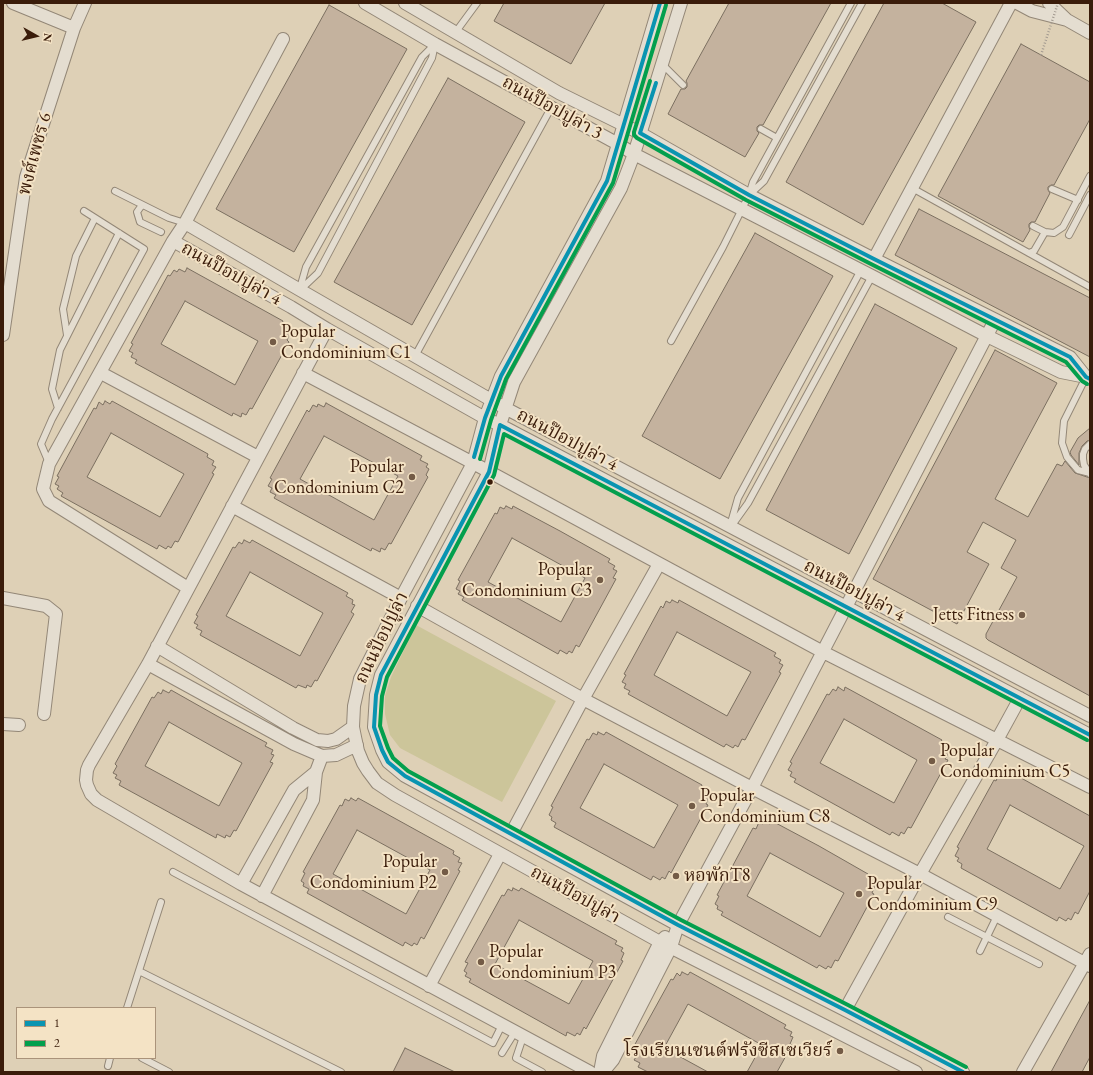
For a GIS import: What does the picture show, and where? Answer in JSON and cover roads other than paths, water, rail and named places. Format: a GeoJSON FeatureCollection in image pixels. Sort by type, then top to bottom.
{"type":"FeatureCollection","features":[{"type":"Feature","properties":{"kind":"street"},"geometry":{"type":"LineString","coordinates":[[13,3],[74,28]]}},
{"type":"Feature","properties":{"kind":"street","name":"พงศ์เพชร 6"},"geometry":{"type":"LineString","coordinates":[[3,335],[26,177],[74,28],[85,3]]}},
{"type":"Feature","properties":{"kind":"street","name":"ถนนป๊อปปูล่า 3"},"geometry":{"type":"LineString","coordinates":[[365,3],[435,44],[634,154],[742,208],[987,336],[1061,372],[1088,378]]}},
{"type":"Feature","properties":{"kind":"street","name":"ถนนป๊อปปูล่า 3"},"geometry":{"type":"LineString","coordinates":[[404,3],[559,93],[640,133],[749,195],[1070,357],[1088,378]]}},
{"type":"Feature","properties":{"kind":"street","name":"ถนนป๊อปปูล่า"},"geometry":{"type":"LineString","coordinates":[[660,3],[607,181],[501,376],[484,418],[473,463],[401,598],[360,679],[354,706],[353,727],[358,751],[363,763],[377,783],[395,795],[666,944],[916,1072]]}},
{"type":"Feature","properties":{"kind":"street","name":"ถนนป๊อปปูล่า"},"geometry":{"type":"LineString","coordinates":[[681,3],[634,154],[621,188],[514,382],[500,425],[489,472],[381,675],[376,695],[374,727],[388,762],[405,776],[678,925],[963,1072]]}},
{"type":"Feature","properties":{"kind":"street"},"geometry":{"type":"LineString","coordinates":[[874,259],[1011,3]]}},
{"type":"Feature","properties":{"kind":"street"},"geometry":{"type":"LineString","coordinates":[[1017,3],[1032,11],[1067,20]]}},
{"type":"Feature","properties":{"kind":"street"},"geometry":{"type":"LineString","coordinates":[[1049,3],[1067,20],[1090,33]]}},
{"type":"Feature","properties":{"kind":"street"},"geometry":{"type":"LineString","coordinates":[[435,44],[455,32]]}},
{"type":"Feature","properties":{"kind":"street"},"geometry":{"type":"LineString","coordinates":[[185,223],[283,39]]}},
{"type":"Feature","properties":{"kind":"street"},"geometry":{"type":"LineString","coordinates":[[551,108],[559,93]]}},
{"type":"Feature","properties":{"kind":"street","name":"ถนนป๊อปปูล่า 4"},"geometry":{"type":"LineString","coordinates":[[1090,716],[505,408],[185,223],[173,241],[484,418],[500,425],[1090,735]]}},
{"type":"Feature","properties":{"kind":"street"},"geometry":{"type":"LineString","coordinates":[[173,241],[101,373],[49,464],[43,489],[49,501],[188,588]]}},
{"type":"Feature","properties":{"kind":"street"},"geometry":{"type":"LineString","coordinates":[[291,307],[300,290]]}},
{"type":"Feature","properties":{"kind":"street"},"geometry":{"type":"LineString","coordinates":[[600,1072],[603,1056],[678,925],[752,788],[995,320]]}},
{"type":"Feature","properties":{"kind":"street"},"geometry":{"type":"LineString","coordinates":[[327,329],[148,664],[89,765],[86,780],[88,790],[97,800],[262,896],[590,1072]]}},
{"type":"Feature","properties":{"kind":"street"},"geometry":{"type":"LineString","coordinates":[[101,373],[258,457]]}},
{"type":"Feature","properties":{"kind":"street"},"geometry":{"type":"LineString","coordinates":[[303,373],[823,652],[1090,787]]}},
{"type":"Feature","properties":{"kind":"street"},"geometry":{"type":"LineString","coordinates":[[232,506],[401,598]]}},
{"type":"Feature","properties":{"kind":"street"},"geometry":{"type":"LineString","coordinates":[[723,542],[730,526]]}},
{"type":"Feature","properties":{"kind":"street"},"geometry":{"type":"LineString","coordinates":[[510,834],[583,698],[659,564]]}},
{"type":"Feature","properties":{"kind":"street"},"geometry":{"type":"LineString","coordinates":[[3,598],[46,606],[56,614],[44,714]]}},
{"type":"Feature","properties":{"kind":"street"},"geometry":{"type":"LineString","coordinates":[[417,606],[583,698],[752,788],[920,874],[997,916],[1088,961],[1023,1072]]}},
{"type":"Feature","properties":{"kind":"street"},"geometry":{"type":"LineString","coordinates":[[157,646],[293,728],[317,740],[328,741],[336,739],[353,727]]}},
{"type":"Feature","properties":{"kind":"street"},"geometry":{"type":"LineString","coordinates":[[148,664],[294,744],[322,756],[336,754],[357,745]]}},
{"type":"Feature","properties":{"kind":"street"},"geometry":{"type":"LineString","coordinates":[[845,1010],[1020,698]]}},
{"type":"Feature","properties":{"kind":"street"},"geometry":{"type":"LineString","coordinates":[[3,724],[19,726]]}},
{"type":"Feature","properties":{"kind":"street"},"geometry":{"type":"LineString","coordinates":[[262,896],[314,800],[316,772],[322,756]]}},
{"type":"Feature","properties":{"kind":"street"},"geometry":{"type":"LineString","coordinates":[[241,884],[294,790],[316,772]]}},
{"type":"Feature","properties":{"kind":"street"},"geometry":{"type":"LineString","coordinates":[[429,986],[500,854]]}},
{"type":"Feature","properties":{"kind":"street"},"geometry":{"type":"LineString","coordinates":[[603,1072],[613,1060],[666,944]]}},
{"type":"Feature","properties":{"kind":"lane"},"geometry":{"type":"LineString","coordinates":[[455,32],[477,3]]}},
{"type":"Feature","properties":{"kind":"lane"},"geometry":{"type":"LineString","coordinates":[[749,195],[764,181],[862,3]]}},
{"type":"Feature","properties":{"kind":"lane"},"geometry":{"type":"LineString","coordinates":[[671,341],[749,195],[753,182],[849,4]]}},
{"type":"Feature","properties":{"kind":"lane"},"geometry":{"type":"LineString","coordinates":[[300,290],[318,273],[432,58],[435,44]]}},
{"type":"Feature","properties":{"kind":"lane"},"geometry":{"type":"LineString","coordinates":[[300,290],[306,267],[422,57],[435,44]]}},
{"type":"Feature","properties":{"kind":"lane"},"geometry":{"type":"LineString","coordinates":[[662,64],[683,85]]}},
{"type":"Feature","properties":{"kind":"lane"},"geometry":{"type":"LineString","coordinates":[[415,356],[551,108]]}},
{"type":"Feature","properties":{"kind":"lane"},"geometry":{"type":"LineString","coordinates":[[761,129],[777,138]]}},
{"type":"Feature","properties":{"kind":"lane"},"geometry":{"type":"LineString","coordinates":[[1033,226],[1044,232],[1054,233],[1063,227],[1090,176]]}},
{"type":"Feature","properties":{"kind":"lane"},"geometry":{"type":"LineString","coordinates":[[912,188],[1090,288]]}},
{"type":"Feature","properties":{"kind":"lane"},"geometry":{"type":"LineString","coordinates":[[1052,189],[1078,200]]}},
{"type":"Feature","properties":{"kind":"lane"},"geometry":{"type":"LineString","coordinates":[[115,191],[169,218],[185,223]]}},
{"type":"Feature","properties":{"kind":"lane"},"geometry":{"type":"LineString","coordinates":[[1069,235],[1090,195]]}},
{"type":"Feature","properties":{"kind":"lane"},"geometry":{"type":"LineString","coordinates":[[142,204],[137,212],[140,222],[161,232]]}},
{"type":"Feature","properties":{"kind":"lane"},"geometry":{"type":"LineString","coordinates":[[49,464],[41,444],[52,419],[144,249],[84,211]]}},
{"type":"Feature","properties":{"kind":"lane"},"geometry":{"type":"LineString","coordinates":[[67,335],[64,309],[74,264],[76,256],[95,218]]}},
{"type":"Feature","properties":{"kind":"lane"},"geometry":{"type":"LineString","coordinates":[[1029,253],[1034,251],[1044,232]]}},
{"type":"Feature","properties":{"kind":"lane"},"geometry":{"type":"LineString","coordinates":[[58,408],[52,389],[60,350],[119,233]]}},
{"type":"Feature","properties":{"kind":"lane"},"geometry":{"type":"LineString","coordinates":[[730,526],[738,498],[861,270]]}},
{"type":"Feature","properties":{"kind":"lane"},"geometry":{"type":"LineString","coordinates":[[730,526],[748,503],[872,276]]}},
{"type":"Feature","properties":{"kind":"lane"},"geometry":{"type":"LineString","coordinates":[[1088,378],[1064,421],[1062,443],[1067,457],[1078,470],[1090,474]]}},
{"type":"Feature","properties":{"kind":"lane"},"geometry":{"type":"LineString","coordinates":[[1090,444],[1083,454],[1083,459],[1084,465],[1090,474]]}},
{"type":"Feature","properties":{"kind":"lane"},"geometry":{"type":"LineString","coordinates":[[173,872],[493,1043],[502,1025]]}},
{"type":"Feature","properties":{"kind":"lane"},"geometry":{"type":"LineString","coordinates":[[127,1007],[161,902]]}},
{"type":"Feature","properties":{"kind":"lane"},"geometry":{"type":"LineString","coordinates":[[980,951],[997,916]]}},
{"type":"Feature","properties":{"kind":"lane"},"geometry":{"type":"LineString","coordinates":[[948,917],[1039,964]]}},
{"type":"Feature","properties":{"kind":"lane"},"geometry":{"type":"LineString","coordinates":[[139,971],[341,1072]]}},
{"type":"Feature","properties":{"kind":"lane"},"geometry":{"type":"LineString","coordinates":[[502,1053],[519,1034]]}},
{"type":"Feature","properties":{"kind":"lane"},"geometry":{"type":"LineString","coordinates":[[519,1034],[516,1058],[542,1072]]}},
{"type":"Feature","properties":{"kind":"lane"},"geometry":{"type":"LineString","coordinates":[[108,1066],[110,1059]]}},
{"type":"Feature","properties":{"kind":"lane"},"geometry":{"type":"LineString","coordinates":[[144,1059],[169,1072]]}},
{"type":"Feature","properties":{"kind":"place","name":"Popular Condominium C1"},"geometry":{"type":"Point","coordinates":[273,342]}},
{"type":"Feature","properties":{"kind":"place","name":"Popular Condominium C2"},"geometry":{"type":"Point","coordinates":[412,477]}},
{"type":"Feature","properties":{"kind":"place","name":"Popular Condominium C3"},"geometry":{"type":"Point","coordinates":[600,580]}},
{"type":"Feature","properties":{"kind":"place","name":"Jetts Fitness"},"geometry":{"type":"Point","coordinates":[1022,615]}},
{"type":"Feature","properties":{"kind":"place","name":"Popular Condominium C5"},"geometry":{"type":"Point","coordinates":[932,761]}},
{"type":"Feature","properties":{"kind":"place","name":"Popular Condominium C8"},"geometry":{"type":"Point","coordinates":[692,806]}},
{"type":"Feature","properties":{"kind":"place","name":"Popular Condominium P2"},"geometry":{"type":"Point","coordinates":[445,872]}},
{"type":"Feature","properties":{"kind":"place","name":"หอพักT8"},"geometry":{"type":"Point","coordinates":[676,876]}},
{"type":"Feature","properties":{"kind":"place","name":"Popular Condominium C9"},"geometry":{"type":"Point","coordinates":[859,894]}},
{"type":"Feature","properties":{"kind":"place","name":"Popular Condominium P3"},"geometry":{"type":"Point","coordinates":[481,962]}},
{"type":"Feature","properties":{"kind":"place","name":"โรงเรียนเซนต์ฟรังซีสเซเวียร์"},"geometry":{"type":"Point","coordinates":[840,1051]}}]}
